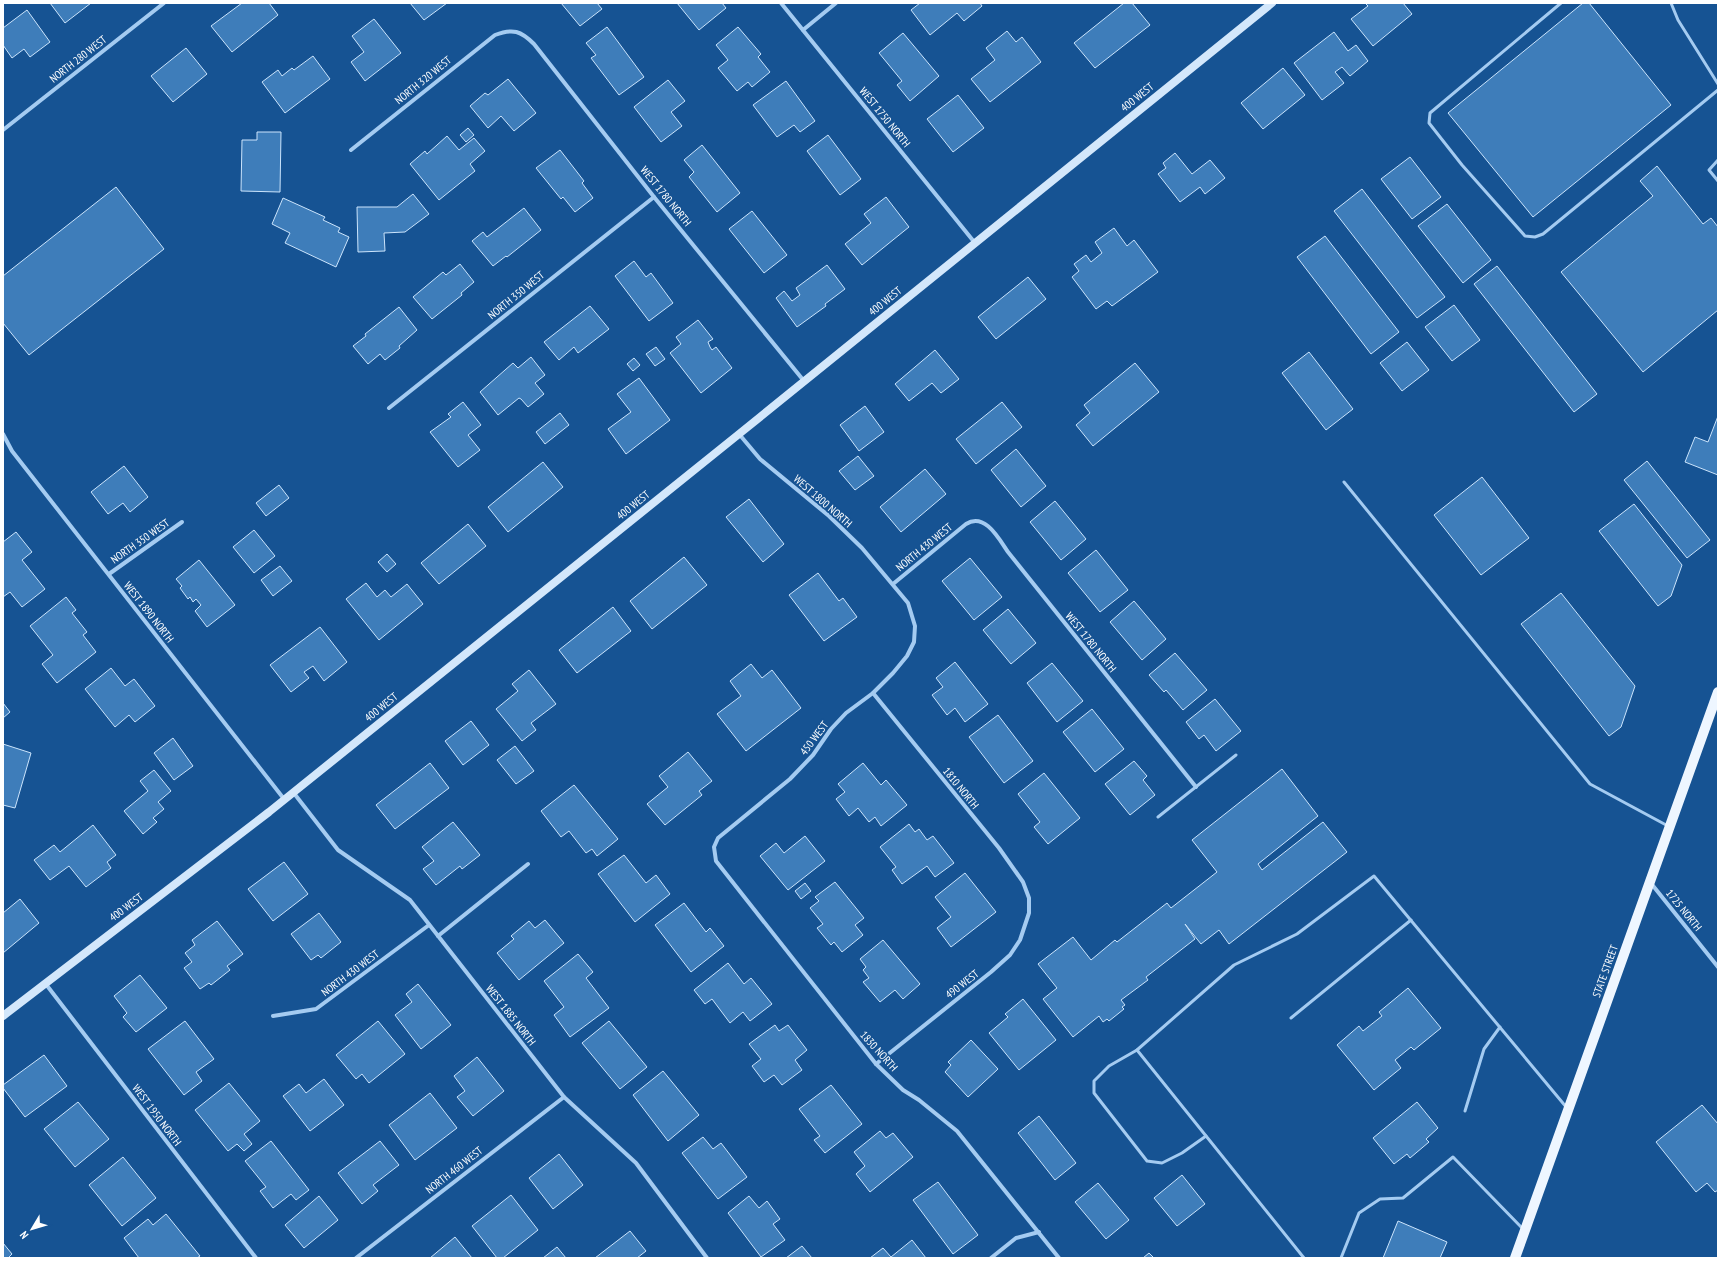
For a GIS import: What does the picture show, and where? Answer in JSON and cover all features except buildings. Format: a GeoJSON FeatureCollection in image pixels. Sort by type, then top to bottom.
{"type":"FeatureCollection","features":[{"type":"Feature","properties":{"kind":"main road","name":"STATE STREET"},"geometry":{"type":"LineString","coordinates":[[1515,1258],[1718,692]]}},
{"type":"Feature","properties":{"kind":"street","name":"NORTH 280 WEST"},"geometry":{"type":"LineString","coordinates":[[3,130],[164,3]]}},
{"type":"Feature","properties":{"kind":"street","name":"WEST 1750 NORTH"},"geometry":{"type":"LineString","coordinates":[[781,3],[975,243]]}},
{"type":"Feature","properties":{"kind":"street"},"geometry":{"type":"LineString","coordinates":[[803,30],[836,3]]}},
{"type":"Feature","properties":{"kind":"street","name":"400 WEST"},"geometry":{"type":"LineString","coordinates":[[3,1016],[45,982],[284,799],[739,434],[1272,3]]}},
{"type":"Feature","properties":{"kind":"street","name":"NORTH 320 WEST"},"geometry":{"type":"LineString","coordinates":[[351,150],[495,35],[509,30]]}},
{"type":"Feature","properties":{"kind":"street","name":"WEST 1780 NORTH"},"geometry":{"type":"LineString","coordinates":[[509,30],[525,35],[534,44],[654,197],[804,381]]}},
{"type":"Feature","properties":{"kind":"street","name":"NORTH 350 WEST"},"geometry":{"type":"LineString","coordinates":[[389,408],[654,197]]}},
{"type":"Feature","properties":{"kind":"street","name":"WEST 1890 NORTH"},"geometry":{"type":"LineString","coordinates":[[3,434],[12,451],[284,799]]}},
{"type":"Feature","properties":{"kind":"street","name":"WEST 1800 NORTH"},"geometry":{"type":"LineString","coordinates":[[739,434],[760,459],[829,516],[857,542],[893,584],[908,603],[915,626],[914,642]]}},
{"type":"Feature","properties":{"kind":"street","name":"WEST 1780 NORTH"},"geometry":{"type":"LineString","coordinates":[[966,524],[975,520],[984,523],[992,529],[1008,552],[1196,787]]}},
{"type":"Feature","properties":{"kind":"street","name":"NORTH 350 WEST"},"geometry":{"type":"LineString","coordinates":[[109,574],[182,522]]}},
{"type":"Feature","properties":{"kind":"street","name":"NORTH 430 WEST"},"geometry":{"type":"LineString","coordinates":[[893,584],[966,524]]}},
{"type":"Feature","properties":{"kind":"street","name":"450 WEST"},"geometry":{"type":"LineString","coordinates":[[718,838],[790,779],[813,755],[831,729],[846,713],[873,693],[900,665],[914,642]]}},
{"type":"Feature","properties":{"kind":"street","name":"1810 NORTH"},"geometry":{"type":"LineString","coordinates":[[873,693],[999,848],[1023,882],[1029,898]]}},
{"type":"Feature","properties":{"kind":"street","name":"WEST 1885 NORTH"},"geometry":{"type":"LineString","coordinates":[[292,792],[338,850],[410,900],[564,1098],[636,1163],[705,1257]]}},
{"type":"Feature","properties":{"kind":"street","name":"1830 NORTH"},"geometry":{"type":"LineString","coordinates":[[718,838],[714,851],[716,860],[724,873],[876,1064],[903,1090],[919,1100],[957,1131],[1059,1258]]}},
{"type":"Feature","properties":{"kind":"street"},"geometry":{"type":"LineString","coordinates":[[438,936],[528,864]]}},
{"type":"Feature","properties":{"kind":"street","name":"1725 NORTH"},"geometry":{"type":"LineString","coordinates":[[1650,882],[1718,967]]}},
{"type":"Feature","properties":{"kind":"street","name":"490 WEST"},"geometry":{"type":"LineString","coordinates":[[876,1064],[1010,955],[1020,940],[1027,923],[1029,898]]}},
{"type":"Feature","properties":{"kind":"street","name":"NORTH 430 WEST"},"geometry":{"type":"LineString","coordinates":[[273,1016],[316,1009],[429,925]]}},
{"type":"Feature","properties":{"kind":"street","name":"WEST 1950 NORTH"},"geometry":{"type":"LineString","coordinates":[[45,982],[256,1258]]}},
{"type":"Feature","properties":{"kind":"street","name":"NORTH 460 WEST"},"geometry":{"type":"LineString","coordinates":[[356,1258],[564,1098]]}},
{"type":"Feature","properties":{"kind":"street"},"geometry":{"type":"LineString","coordinates":[[991,1258],[1016,1238],[1039,1232]]}},
{"type":"Feature","properties":{"kind":"lane"},"geometry":{"type":"LineString","coordinates":[[1562,3],[1430,113],[1429,123],[1462,165],[1525,236],[1535,237],[1543,234],[1718,90]]}},
{"type":"Feature","properties":{"kind":"lane"},"geometry":{"type":"LineString","coordinates":[[1671,3],[1678,20],[1718,84]]}},
{"type":"Feature","properties":{"kind":"lane"},"geometry":{"type":"LineString","coordinates":[[1718,160],[1709,170],[1718,181]]}},
{"type":"Feature","properties":{"kind":"lane"},"geometry":{"type":"LineString","coordinates":[[1344,482],[1590,784],[1670,827]]}},
{"type":"Feature","properties":{"kind":"lane"},"geometry":{"type":"LineString","coordinates":[[1158,817],[1236,755]]}},
{"type":"Feature","properties":{"kind":"lane"},"geometry":{"type":"LineString","coordinates":[[1206,1136],[1182,1153],[1162,1163],[1147,1161],[1094,1093],[1094,1081],[1109,1066],[1137,1050],[1234,965],[1297,934],[1374,876],[1568,1109]]}},
{"type":"Feature","properties":{"kind":"lane"},"geometry":{"type":"LineString","coordinates":[[1291,1018],[1411,920]]}},
{"type":"Feature","properties":{"kind":"lane"},"geometry":{"type":"LineString","coordinates":[[1465,1111],[1484,1049],[1500,1027]]}},
{"type":"Feature","properties":{"kind":"lane"},"geometry":{"type":"LineString","coordinates":[[1137,1050],[1304,1258]]}},
{"type":"Feature","properties":{"kind":"lane"},"geometry":{"type":"LineString","coordinates":[[1341,1258],[1359,1213],[1380,1199],[1403,1198],[1453,1157],[1524,1230]]}}]}
